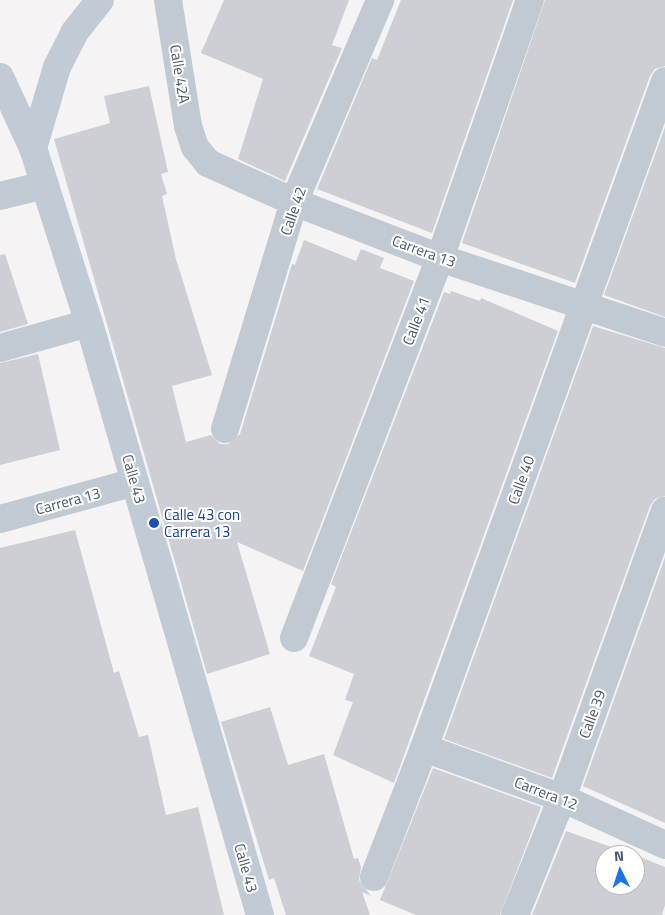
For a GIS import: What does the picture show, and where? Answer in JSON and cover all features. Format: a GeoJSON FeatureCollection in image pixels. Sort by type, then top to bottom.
{"type":"FeatureCollection","features":[{"type":"Feature","properties":{"kind":"main road"},"geometry":{"type":"LineString","coordinates":[[33,148],[57,67],[74,33],[100,0]]}},
{"type":"Feature","properties":{"kind":"main road","name":"Calle 43"},"geometry":{"type":"LineString","coordinates":[[0,77],[33,148],[89,323],[260,915]]}},
{"type":"Feature","properties":{"kind":"street","name":"Calle 42A"},"geometry":{"type":"LineString","coordinates":[[168,0],[194,147]]}},
{"type":"Feature","properties":{"kind":"street","name":"Calle 42"},"geometry":{"type":"LineString","coordinates":[[225,429],[294,202],[380,0]]}},
{"type":"Feature","properties":{"kind":"street","name":"Calle 41"},"geometry":{"type":"LineString","coordinates":[[294,638],[440,258],[530,0]]}},
{"type":"Feature","properties":{"kind":"street","name":"Calle 40"},"geometry":{"type":"LineString","coordinates":[[374,878],[424,748],[665,81]]}},
{"type":"Feature","properties":{"kind":"street","name":"Carrera 13"},"geometry":{"type":"LineString","coordinates":[[194,147],[208,163],[294,202],[440,258],[665,333]]}},
{"type":"Feature","properties":{"kind":"street"},"geometry":{"type":"LineString","coordinates":[[0,196],[45,185]]}},
{"type":"Feature","properties":{"kind":"street"},"geometry":{"type":"LineString","coordinates":[[0,348],[89,323]]}},
{"type":"Feature","properties":{"kind":"street","name":"Carrera 13"},"geometry":{"type":"LineString","coordinates":[[0,519],[135,482]]}},
{"type":"Feature","properties":{"kind":"street","name":"Calle 39"},"geometry":{"type":"LineString","coordinates":[[515,915],[562,798],[665,512]]}},
{"type":"Feature","properties":{"kind":"street","name":"Carrera 12"},"geometry":{"type":"LineString","coordinates":[[424,748],[562,798],[665,845]]}},
{"type":"Feature","properties":{"kind":"building"},"geometry":{"type":"Polygon","coordinates":[[[224,0],[349,0],[332,45],[342,48],[285,181],[238,159],[263,79],[201,53],[224,0]]]}},
{"type":"Feature","properties":{"kind":"building"},"geometry":{"type":"Polygon","coordinates":[[[401,0],[513,0],[432,233],[317,189],[372,58],[377,60],[401,0]]]}},
{"type":"Feature","properties":{"kind":"building"},"geometry":{"type":"Polygon","coordinates":[[[545,0],[665,0],[665,66],[655,69],[650,76],[575,283],[462,243],[545,0]]]}},
{"type":"Feature","properties":{"kind":"building"},"geometry":{"type":"Polygon","coordinates":[[[149,86],[168,172],[161,174],[167,194],[162,196],[176,259],[212,375],[172,386],[186,442],[211,435],[220,444],[228,444],[240,434],[292,264],[295,265],[304,240],[356,261],[361,249],[384,258],[380,268],[414,281],[303,571],[237,542],[270,654],[207,674],[54,139],[110,123],[104,96],[149,86]]]}},
{"type":"Feature","properties":{"kind":"building"},"geometry":{"type":"Polygon","coordinates":[[[665,127],[665,317],[604,295],[665,127]]]}},
{"type":"Feature","properties":{"kind":"building"},"geometry":{"type":"Polygon","coordinates":[[[5,254],[28,324],[0,332],[0,255],[5,254]]]}},
{"type":"Feature","properties":{"kind":"building"},"geometry":{"type":"Polygon","coordinates":[[[451,291],[480,301],[481,298],[558,331],[394,783],[333,755],[353,702],[345,700],[354,674],[309,656],[336,587],[331,584],[444,292],[450,294],[451,291]]]}},
{"type":"Feature","properties":{"kind":"building"},"geometry":{"type":"Polygon","coordinates":[[[593,326],[665,348],[665,496],[655,499],[650,506],[552,778],[444,739],[593,326]]]}},
{"type":"Feature","properties":{"kind":"building"},"geometry":{"type":"Polygon","coordinates":[[[38,354],[60,450],[0,465],[0,363],[38,354]]]}},
{"type":"Feature","properties":{"kind":"building"},"geometry":{"type":"Polygon","coordinates":[[[75,530],[114,673],[119,671],[139,737],[148,735],[166,815],[198,807],[224,915],[0,915],[0,548],[75,530]]]}},
{"type":"Feature","properties":{"kind":"building"},"geometry":{"type":"Polygon","coordinates":[[[665,557],[665,823],[583,786],[665,557]]]}},
{"type":"Feature","properties":{"kind":"building"},"geometry":{"type":"Polygon","coordinates":[[[270,707],[288,765],[324,754],[354,859],[358,858],[361,867],[359,880],[371,896],[362,892],[370,915],[286,915],[274,878],[269,880],[221,722],[270,707]]]}},
{"type":"Feature","properties":{"kind":"building"},"geometry":{"type":"Polygon","coordinates":[[[433,768],[541,807],[500,915],[416,915],[380,900],[433,768]]]}},
{"type":"Feature","properties":{"kind":"building"},"geometry":{"type":"Polygon","coordinates":[[[566,831],[606,845],[595,845],[595,895],[645,895],[645,859],[665,867],[665,905],[662,915],[532,915],[566,831]]]}},
{"type":"Feature","properties":{"kind":"place","name":"Calle 43 con Carrera 13"},"geometry":{"type":"Point","coordinates":[154,523]}}]}
